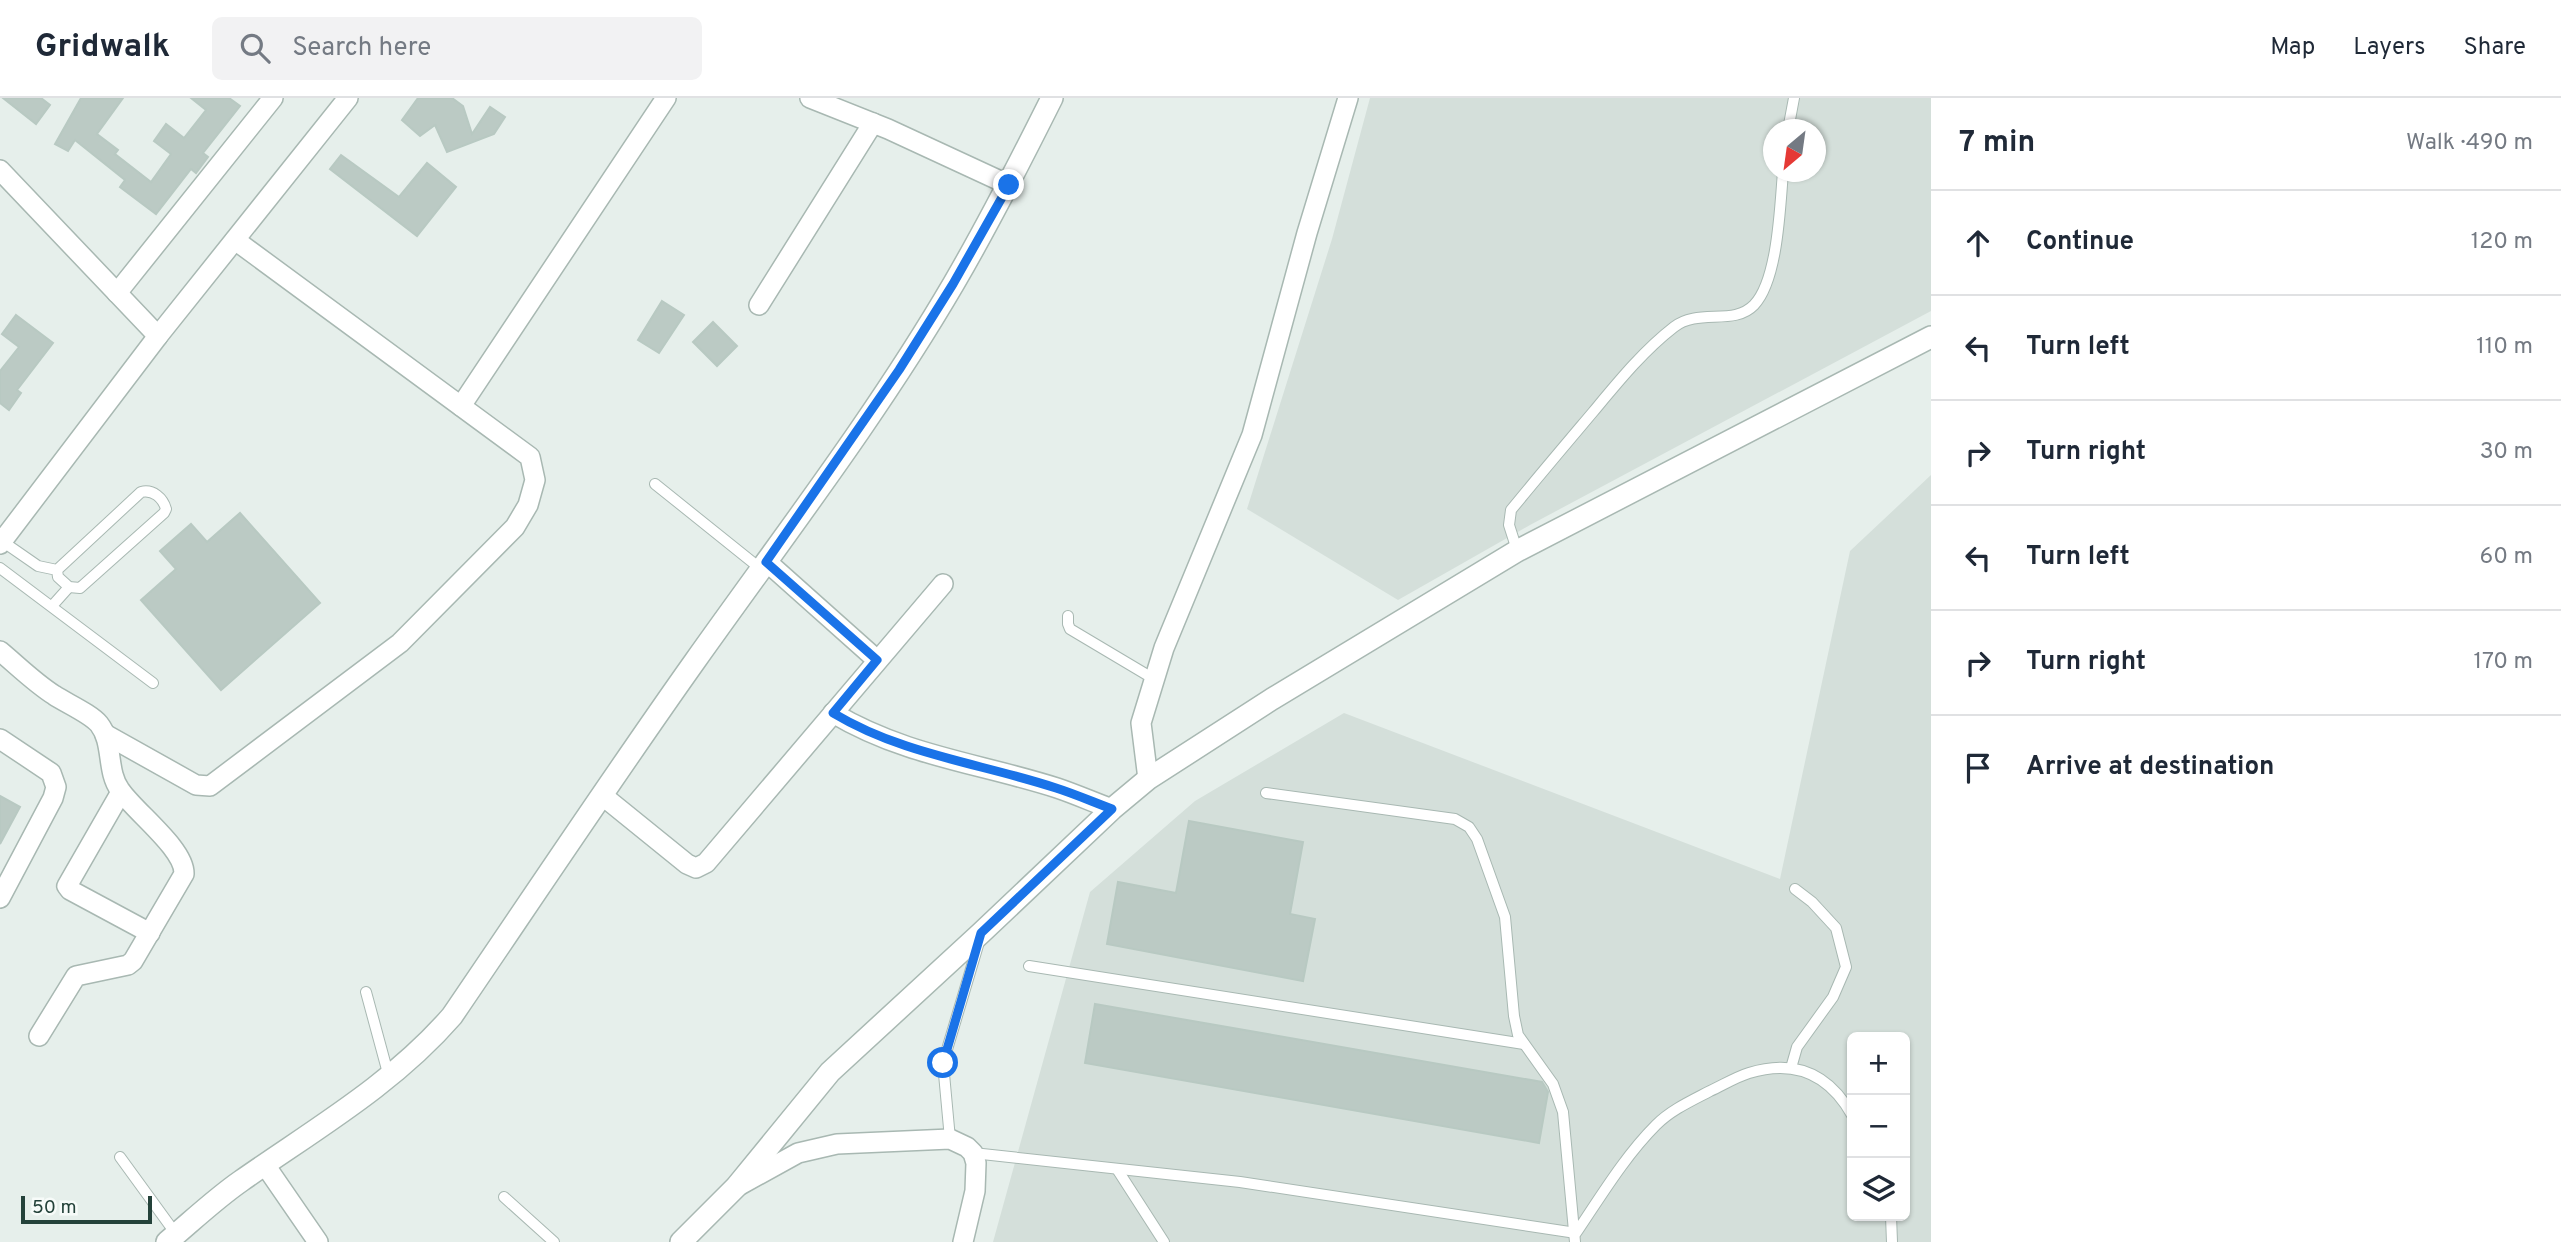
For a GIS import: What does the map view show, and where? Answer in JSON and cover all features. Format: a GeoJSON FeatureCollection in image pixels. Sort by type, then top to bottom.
{"type":"FeatureCollection","features":[{"type":"Feature","properties":{"kind":"street"},"geometry":{"type":"LineString","coordinates":[[117,293],[273,98]]}},
{"type":"Feature","properties":{"kind":"street"},"geometry":{"type":"LineString","coordinates":[[1,542],[158,336],[348,98]]}},
{"type":"Feature","properties":{"kind":"street"},"geometry":{"type":"LineString","coordinates":[[461,407],[666,98]]}},
{"type":"Feature","properties":{"kind":"street"},"geometry":{"type":"LineString","coordinates":[[810,98],[873,123],[1009,185]]}},
{"type":"Feature","properties":{"kind":"street"},"geometry":{"type":"LineString","coordinates":[[172,1238],[239,1182],[330,1122],[390,1078],[414,1057],[452,1016],[899,370],[953,284],[1009,185],[1052,98]]}},
{"type":"Feature","properties":{"kind":"street"},"geometry":{"type":"LineString","coordinates":[[1148,779],[1141,723],[1164,648],[1251,435],[1348,98]]}},
{"type":"Feature","properties":{"kind":"street"},"geometry":{"type":"LineString","coordinates":[[759,305],[873,123]]}},
{"type":"Feature","properties":{"kind":"street"},"geometry":{"type":"LineString","coordinates":[[0,170],[158,336]]}},
{"type":"Feature","properties":{"kind":"street"},"geometry":{"type":"LineString","coordinates":[[104,734],[196,785],[210,786],[400,643],[515,527],[528,505],[536,480],[530,457],[235,240]]}},
{"type":"Feature","properties":{"kind":"street"},"geometry":{"type":"LineString","coordinates":[[681,1242],[736,1187],[830,1072],[1112,809],[1148,779],[1272,699],[1517,551],[1931,337]]}},
{"type":"Feature","properties":{"kind":"street"},"geometry":{"type":"LineString","coordinates":[[764,565],[877,660]]}},
{"type":"Feature","properties":{"kind":"street"},"geometry":{"type":"LineString","coordinates":[[603,796],[687,864],[696,868],[706,863],[943,584]]}},
{"type":"Feature","properties":{"kind":"street"},"geometry":{"type":"LineString","coordinates":[[0,651],[51,694],[98,722],[104,734],[112,776],[121,792],[174,850],[184,866],[184,874],[136,956],[128,965],[83,973],[72,979],[39,1036]]}},
{"type":"Feature","properties":{"kind":"street"},"geometry":{"type":"LineString","coordinates":[[833,713],[859,728],[910,749],[1057,788],[1112,809]]}},
{"type":"Feature","properties":{"kind":"street"},"geometry":{"type":"LineString","coordinates":[[0,739],[51,773],[56,787],[0,898]]}},
{"type":"Feature","properties":{"kind":"street"},"geometry":{"type":"LineString","coordinates":[[121,792],[66,886],[150,933]]}},
{"type":"Feature","properties":{"kind":"street"},"geometry":{"type":"LineString","coordinates":[[736,1187],[798,1153],[837,1144],[950,1139],[973,1153],[976,1163],[975,1191],[963,1242]]}},
{"type":"Feature","properties":{"kind":"street"},"geometry":{"type":"LineString","coordinates":[[265,1165],[318,1242]]}},
{"type":"Feature","properties":{"kind":"lane"},"geometry":{"type":"LineString","coordinates":[[1790,119],[1794,98]]}},
{"type":"Feature","properties":{"kind":"lane"},"geometry":{"type":"LineString","coordinates":[[1517,551],[1509,525],[1511,510],[1634,363],[1676,324],[1700,316],[1738,316],[1754,305],[1767,282],[1777,236],[1782,182]]}},
{"type":"Feature","properties":{"kind":"lane"},"geometry":{"type":"LineString","coordinates":[[655,484],[764,565]]}},
{"type":"Feature","properties":{"kind":"lane"},"geometry":{"type":"LineString","coordinates":[[141,492],[154,492],[165,503],[164,513],[80,588],[69,587],[58,578],[57,570],[141,492]]}},
{"type":"Feature","properties":{"kind":"lane"},"geometry":{"type":"LineString","coordinates":[[1,542],[37,566],[57,570]]}},
{"type":"Feature","properties":{"kind":"lane"},"geometry":{"type":"LineString","coordinates":[[0,568],[153,683]]}},
{"type":"Feature","properties":{"kind":"lane"},"geometry":{"type":"LineString","coordinates":[[52,606],[69,587]]}},
{"type":"Feature","properties":{"kind":"lane"},"geometry":{"type":"LineString","coordinates":[[1068,616],[1070,629],[1154,679]]}},
{"type":"Feature","properties":{"kind":"lane"},"geometry":{"type":"LineString","coordinates":[[1266,793],[1455,819],[1469,827],[1477,839],[1505,917],[1518,1035],[1553,1084],[1563,1112],[1576,1237]]}},
{"type":"Feature","properties":{"kind":"lane"},"geometry":{"type":"LineString","coordinates":[[1791,1068],[1797,1047],[1833,997],[1846,967],[1836,928],[1795,889]]}},
{"type":"Feature","properties":{"kind":"lane"},"geometry":{"type":"LineString","coordinates":[[950,1139],[943,1063],[981,933]]}},
{"type":"Feature","properties":{"kind":"lane"},"geometry":{"type":"LineString","coordinates":[[1029,966],[1524,1044]]}},
{"type":"Feature","properties":{"kind":"lane"},"geometry":{"type":"LineString","coordinates":[[366,992],[390,1078]]}},
{"type":"Feature","properties":{"kind":"lane"},"geometry":{"type":"LineString","coordinates":[[1576,1237],[1628,1158],[1657,1124],[1682,1105],[1748,1073],[1791,1068],[1824,1079],[1841,1095],[1847,1106]]}},
{"type":"Feature","properties":{"kind":"lane"},"geometry":{"type":"LineString","coordinates":[[973,1153],[1240,1182],[1576,1237]]}},
{"type":"Feature","properties":{"kind":"lane"},"geometry":{"type":"LineString","coordinates":[[120,1157],[172,1238]]}},
{"type":"Feature","properties":{"kind":"lane"},"geometry":{"type":"LineString","coordinates":[[1117,1168],[1164,1242]]}},
{"type":"Feature","properties":{"kind":"lane"},"geometry":{"type":"LineString","coordinates":[[504,1197],[554,1242]]}},
{"type":"Feature","properties":{"kind":"lane"},"geometry":{"type":"LineString","coordinates":[[1891,1221],[1892,1242]]}},
{"type":"Feature","properties":{"kind":"shaded area"},"geometry":{"type":"Polygon","coordinates":[[[1370,98],[1931,98],[1931,311],[1530,525],[1398,600],[1247,509],[1332,239],[1370,98]]]}},
{"type":"Feature","properties":{"kind":"shaded area"},"geometry":{"type":"Polygon","coordinates":[[[1931,475],[1931,1242],[993,1242],[1090,892],[1195,801],[1344,713],[1780,879],[1850,551],[1931,475]]]}},
{"type":"Feature","properties":{"kind":"building"},"geometry":{"type":"Polygon","coordinates":[[[3,98],[41,98],[50,105],[36,124],[3,98]]]}},
{"type":"Feature","properties":{"kind":"building"},"geometry":{"type":"Polygon","coordinates":[[[81,98],[123,98],[97,134],[118,150],[115,154],[151,182],[171,154],[154,141],[166,124],[184,138],[206,110],[191,98],[229,98],[240,106],[203,153],[208,157],[196,173],[191,169],[156,214],[120,187],[125,180],[75,140],[68,151],[55,144],[81,98]]]}},
{"type":"Feature","properties":{"kind":"building"},"geometry":{"type":"Polygon","coordinates":[[[418,98],[452,98],[463,106],[472,134],[490,107],[505,117],[494,134],[447,152],[435,125],[420,136],[402,120],[418,98]]]}},
{"type":"Feature","properties":{"kind":"building"},"geometry":{"type":"Polygon","coordinates":[[[341,155],[399,197],[427,163],[456,187],[417,236],[330,169],[341,155]]]}},
{"type":"Feature","properties":{"kind":"building"},"geometry":{"type":"Polygon","coordinates":[[[662,301],[684,315],[659,353],[638,340],[662,301]]]}},
{"type":"Feature","properties":{"kind":"building"},"geometry":{"type":"Polygon","coordinates":[[[16,315],[53,343],[17,390],[21,393],[9,410],[0,403],[0,371],[19,347],[2,334],[16,315]]]}},
{"type":"Feature","properties":{"kind":"building"},"geometry":{"type":"Polygon","coordinates":[[[713,322],[737,346],[717,366],[693,342],[713,322]]]}},
{"type":"Feature","properties":{"kind":"building"},"geometry":{"type":"Polygon","coordinates":[[[240,513],[320,603],[221,690],[141,600],[176,569],[160,551],[191,524],[207,542],[240,513]]]}},
{"type":"Feature","properties":{"kind":"building"},"geometry":{"type":"Polygon","coordinates":[[[0,796],[20,807],[0,844],[0,796]]]}},
{"type":"Feature","properties":{"kind":"building"},"geometry":{"type":"Polygon","coordinates":[[[1189,821],[1303,842],[1290,914],[1315,919],[1303,981],[1107,944],[1118,882],[1176,893],[1189,821]]]}},
{"type":"Feature","properties":{"kind":"building"},"geometry":{"type":"Polygon","coordinates":[[[1095,1004],[1542,1082],[1548,1092],[1539,1143],[1085,1063],[1095,1004]]]}},
{"type":"Feature","properties":{"kind":"route"},"geometry":{"type":"LineString","coordinates":[[943,1063],[981,933],[1112,809],[1057,788],[910,749],[859,728],[833,713],[877,660],[766,562],[899,370],[953,284],[1009,185]]}}]}
